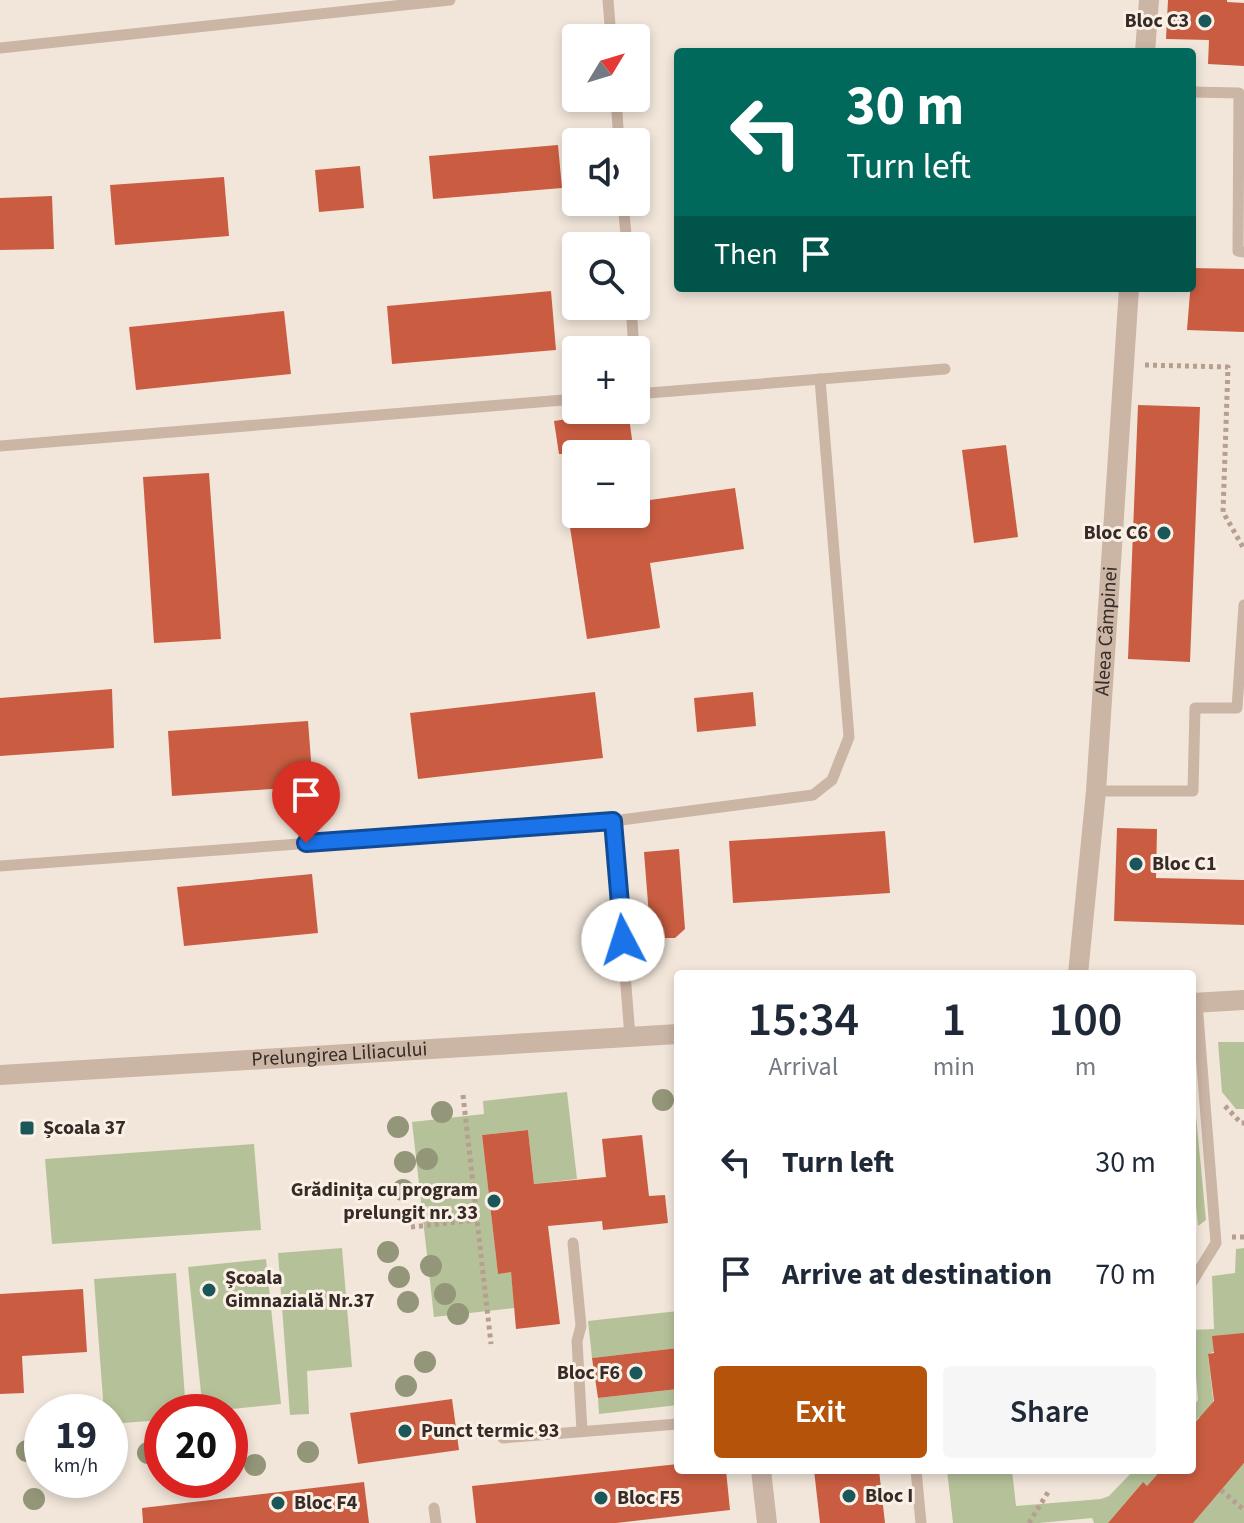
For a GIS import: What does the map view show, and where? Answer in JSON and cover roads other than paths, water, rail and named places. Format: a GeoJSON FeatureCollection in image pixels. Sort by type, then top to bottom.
{"type":"FeatureCollection","features":[{"type":"Feature","properties":{"kind":"street"},"geometry":{"type":"LineString","coordinates":[[1145,48],[1149,0]]}},
{"type":"Feature","properties":{"kind":"street","name":"Aleea Câmpinei"},"geometry":{"type":"LineString","coordinates":[[1078,970],[1096,791],[1129,292]]}},
{"type":"Feature","properties":{"kind":"street"},"geometry":{"type":"LineString","coordinates":[[1196,1003],[1244,1000]]}},
{"type":"Feature","properties":{"kind":"street","name":"Prelungirea Liliacului"},"geometry":{"type":"LineString","coordinates":[[0,1075],[674,1034]]}},
{"type":"Feature","properties":{"kind":"street"},"geometry":{"type":"LineString","coordinates":[[761,1474],[767,1523]]}},
{"type":"Feature","properties":{"kind":"lane"},"geometry":{"type":"LineString","coordinates":[[0,48],[400,2],[450,0]]}},
{"type":"Feature","properties":{"kind":"lane"},"geometry":{"type":"LineString","coordinates":[[608,0],[610,24]]}},
{"type":"Feature","properties":{"kind":"lane"},"geometry":{"type":"LineString","coordinates":[[1196,92],[1239,93],[1238,251],[1244,252]]}},
{"type":"Feature","properties":{"kind":"lane"},"geometry":{"type":"LineString","coordinates":[[650,393],[945,369]]}},
{"type":"Feature","properties":{"kind":"lane"},"geometry":{"type":"LineString","coordinates":[[0,866],[613,821],[813,795],[832,780],[849,737],[820,379]]}},
{"type":"Feature","properties":{"kind":"lane"},"geometry":{"type":"LineString","coordinates":[[0,446],[562,400]]}},
{"type":"Feature","properties":{"kind":"lane"},"geometry":{"type":"LineString","coordinates":[[1096,791],[1193,791],[1195,708],[1237,708],[1244,605]]}},
{"type":"Feature","properties":{"kind":"lane"},"geometry":{"type":"LineString","coordinates":[[613,821],[630,1037]]}},
{"type":"Feature","properties":{"kind":"lane"},"geometry":{"type":"LineString","coordinates":[[1196,1014],[1216,1243],[1196,1276]]}},
{"type":"Feature","properties":{"kind":"lane"},"geometry":{"type":"LineString","coordinates":[[573,1243],[581,1326],[577,1341],[582,1431]]}},
{"type":"Feature","properties":{"kind":"lane"},"geometry":{"type":"LineString","coordinates":[[503,1438],[674,1424]]}},
{"type":"Feature","properties":{"kind":"lane"},"geometry":{"type":"LineString","coordinates":[[916,1474],[921,1523]]}},
{"type":"Feature","properties":{"kind":"lane"},"geometry":{"type":"LineString","coordinates":[[434,1508],[436,1523]]}},
{"type":"Feature","properties":{"kind":"place","name":"Bloc C3"},"geometry":{"type":"Point","coordinates":[1205,21]}},
{"type":"Feature","properties":{"kind":"place","name":"Bloc C6"},"geometry":{"type":"Point","coordinates":[1164,533]}},
{"type":"Feature","properties":{"kind":"place","name":"Bloc C1"},"geometry":{"type":"Point","coordinates":[1136,864]}},
{"type":"Feature","properties":{"kind":"place","name":"Școala 37"},"geometry":{"type":"Point","coordinates":[27,1128]}},
{"type":"Feature","properties":{"kind":"place","name":"Grădinița cu program prelungit nr. 33"},"geometry":{"type":"Point","coordinates":[494,1201]}},
{"type":"Feature","properties":{"kind":"place","name":"Școala Gimnazială Nr.37"},"geometry":{"type":"Point","coordinates":[209,1290]}},
{"type":"Feature","properties":{"kind":"place","name":"Bloc F6"},"geometry":{"type":"Point","coordinates":[636,1373]}},
{"type":"Feature","properties":{"kind":"place","name":"Punct termic 93"},"geometry":{"type":"Point","coordinates":[405,1431]}},
{"type":"Feature","properties":{"kind":"place","name":"Bloc I"},"geometry":{"type":"Point","coordinates":[849,1496]}},
{"type":"Feature","properties":{"kind":"place","name":"Bloc F5"},"geometry":{"type":"Point","coordinates":[601,1498]}},
{"type":"Feature","properties":{"kind":"place","name":"Bloc F4"},"geometry":{"type":"Point","coordinates":[278,1503]}}]}
